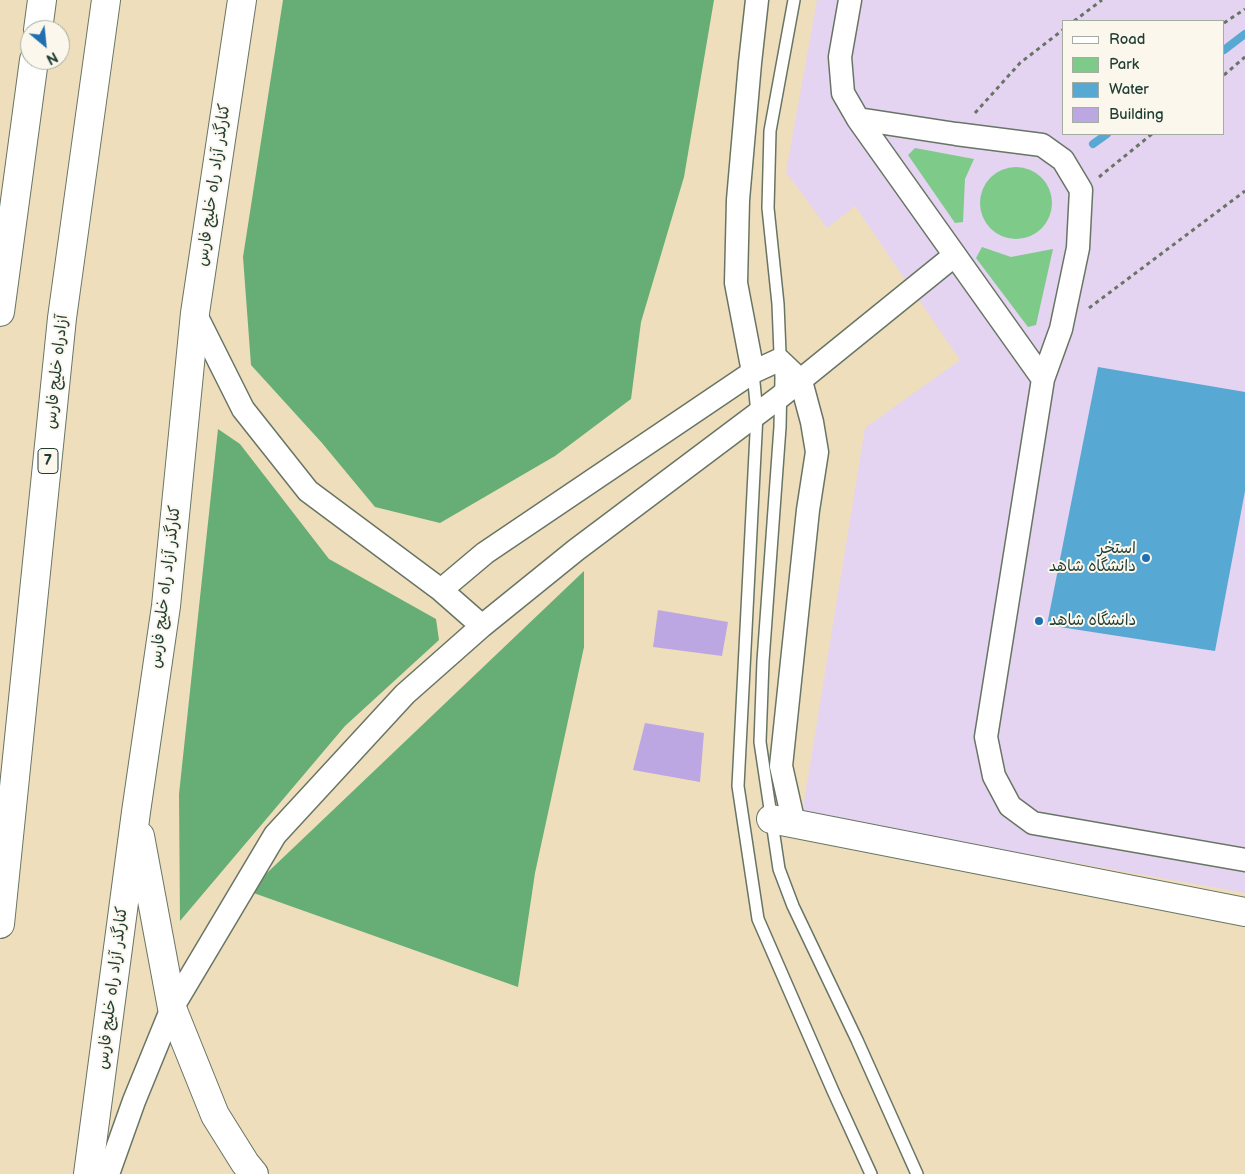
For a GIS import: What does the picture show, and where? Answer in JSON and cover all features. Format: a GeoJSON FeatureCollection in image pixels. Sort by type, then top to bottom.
{"type":"FeatureCollection","features":[{"type":"Feature","properties":{"kind":"main road"},"geometry":{"type":"LineString","coordinates":[[39,20],[42,0]]}},
{"type":"Feature","properties":{"kind":"main road","name":"آزادراه خلیج فارس"},"geometry":{"type":"LineString","coordinates":[[0,924],[62,318],[106,0]]}},
{"type":"Feature","properties":{"kind":"main road","name":"کنارگذر آزاد راه خلیج فارس"},"geometry":{"type":"LineString","coordinates":[[88,1174],[136,812],[166,606],[195,313],[242,0]]}},
{"type":"Feature","properties":{"kind":"main road"},"geometry":{"type":"LineString","coordinates":[[0,312],[33,70]]}},
{"type":"Feature","properties":{"kind":"main road"},"geometry":{"type":"LineString","coordinates":[[136,812],[172,1008],[215,1115],[254,1174]]}},
{"type":"Feature","properties":{"kind":"main road"},"geometry":{"type":"LineString","coordinates":[[783,821],[1245,912]]}},
{"type":"Feature","properties":{"kind":"street"},"geometry":{"type":"LineString","coordinates":[[753,372],[736,282],[738,200],[757,0]]}},
{"type":"Feature","properties":{"kind":"street"},"geometry":{"type":"LineString","coordinates":[[850,0],[840,58],[843,93],[858,119],[1043,379]]}},
{"type":"Feature","properties":{"kind":"street"},"geometry":{"type":"LineString","coordinates":[[858,119],[1042,145],[1064,160],[1081,191],[1078,248],[1061,329],[1043,379],[986,737],[994,776],[1010,806],[1033,823],[1245,860]]}},
{"type":"Feature","properties":{"kind":"street"},"geometry":{"type":"LineString","coordinates":[[108,1174],[134,1101],[172,1008],[276,835],[405,694],[482,626],[576,550],[801,381],[954,255]]}},
{"type":"Feature","properties":{"kind":"street"},"geometry":{"type":"LineString","coordinates":[[195,313],[242,409],[308,490],[441,590],[482,626]]}},
{"type":"Feature","properties":{"kind":"street"},"geometry":{"type":"LineString","coordinates":[[441,590],[485,553],[753,372],[779,360],[801,381],[812,422],[817,452],[807,519],[780,766],[783,821]]}},
{"type":"Feature","properties":{"kind":"lane"},"geometry":{"type":"LineString","coordinates":[[794,0],[770,131],[768,208],[778,304],[781,396],[763,662],[760,742],[783,821],[779,869],[793,906],[857,1040],[917,1174]]}},
{"type":"Feature","properties":{"kind":"lane"},"geometry":{"type":"LineString","coordinates":[[753,372],[757,414],[738,786],[758,919],[871,1174]]}},
{"type":"Feature","properties":{"kind":"path"},"geometry":{"type":"LineString","coordinates":[[1075,20],[1102,0]]}},
{"type":"Feature","properties":{"kind":"path"},"geometry":{"type":"LineString","coordinates":[[1225,22],[1245,9]]}},
{"type":"Feature","properties":{"kind":"path"},"geometry":{"type":"LineString","coordinates":[[956,134],[1020,62],[1062,30]]}},
{"type":"Feature","properties":{"kind":"path"},"geometry":{"type":"LineString","coordinates":[[1225,74],[1245,57]]}},
{"type":"Feature","properties":{"kind":"path"},"geometry":{"type":"LineString","coordinates":[[1081,191],[1151,135]]}},
{"type":"Feature","properties":{"kind":"path"},"geometry":{"type":"LineString","coordinates":[[1061,329],[1245,191]]}},
{"type":"Feature","properties":{"kind":"shaded area","name":"دانشگاه شاهد"},"geometry":{"type":"Polygon","coordinates":[[[817,0],[1245,0],[1245,893],[802,814],[865,428],[960,360],[855,206],[827,228],[786,172],[817,0]]]}},
{"type":"Feature","properties":{"kind":"green space"},"geometry":{"type":"Polygon","coordinates":[[[283,0],[714,0],[684,177],[641,322],[631,399],[555,456],[440,523],[375,507],[322,443],[251,365],[243,257],[283,0]]]}},
{"type":"Feature","properties":{"kind":"green space"},"geometry":{"type":"Polygon","coordinates":[[[915,148],[974,159],[965,179],[963,222],[955,223],[908,155],[915,148]]]}},
{"type":"Feature","properties":{"kind":"green space"},"geometry":{"type":"Polygon","coordinates":[[[1016,167],[1036,173],[1046,183],[1052,203],[1046,223],[1036,233],[1016,239],[996,233],[986,223],[980,203],[986,183],[996,173],[1016,167]]]}},
{"type":"Feature","properties":{"kind":"green space"},"geometry":{"type":"Polygon","coordinates":[[[982,247],[1011,257],[1053,249],[1036,325],[1028,327],[976,258],[982,247]]]}},
{"type":"Feature","properties":{"kind":"green space"},"geometry":{"type":"Polygon","coordinates":[[[218,429],[240,444],[329,559],[436,619],[439,640],[345,726],[180,921],[179,794],[218,429]]]}},
{"type":"Feature","properties":{"kind":"green space"},"geometry":{"type":"Polygon","coordinates":[[[584,571],[584,647],[535,873],[518,987],[248,891],[584,571]]]}},
{"type":"Feature","properties":{"kind":"water","name":"استخر دانشگاه شاهد"},"geometry":{"type":"Polygon","coordinates":[[[1098,367],[1245,392],[1245,491],[1215,651],[1047,625],[1098,367]]]}},
{"type":"Feature","properties":{"kind":"building"},"geometry":{"type":"Polygon","coordinates":[[[658,610],[728,622],[722,656],[653,647],[658,610]]]}},
{"type":"Feature","properties":{"kind":"building"},"geometry":{"type":"Polygon","coordinates":[[[645,723],[704,733],[700,782],[633,770],[645,723]]]}},
{"type":"Feature","properties":{"kind":"waterway"},"geometry":{"type":"LineString","coordinates":[[1225,49],[1245,34]]}},
{"type":"Feature","properties":{"kind":"waterway"},"geometry":{"type":"LineString","coordinates":[[1093,144],[1106,135]]}},
{"type":"Feature","properties":{"kind":"place","name":"استخر دانشگاه شاهد"},"geometry":{"type":"Point","coordinates":[1146,558]}},
{"type":"Feature","properties":{"kind":"place","name":"دانشگاه شاهد"},"geometry":{"type":"Point","coordinates":[1039,621]}}]}
